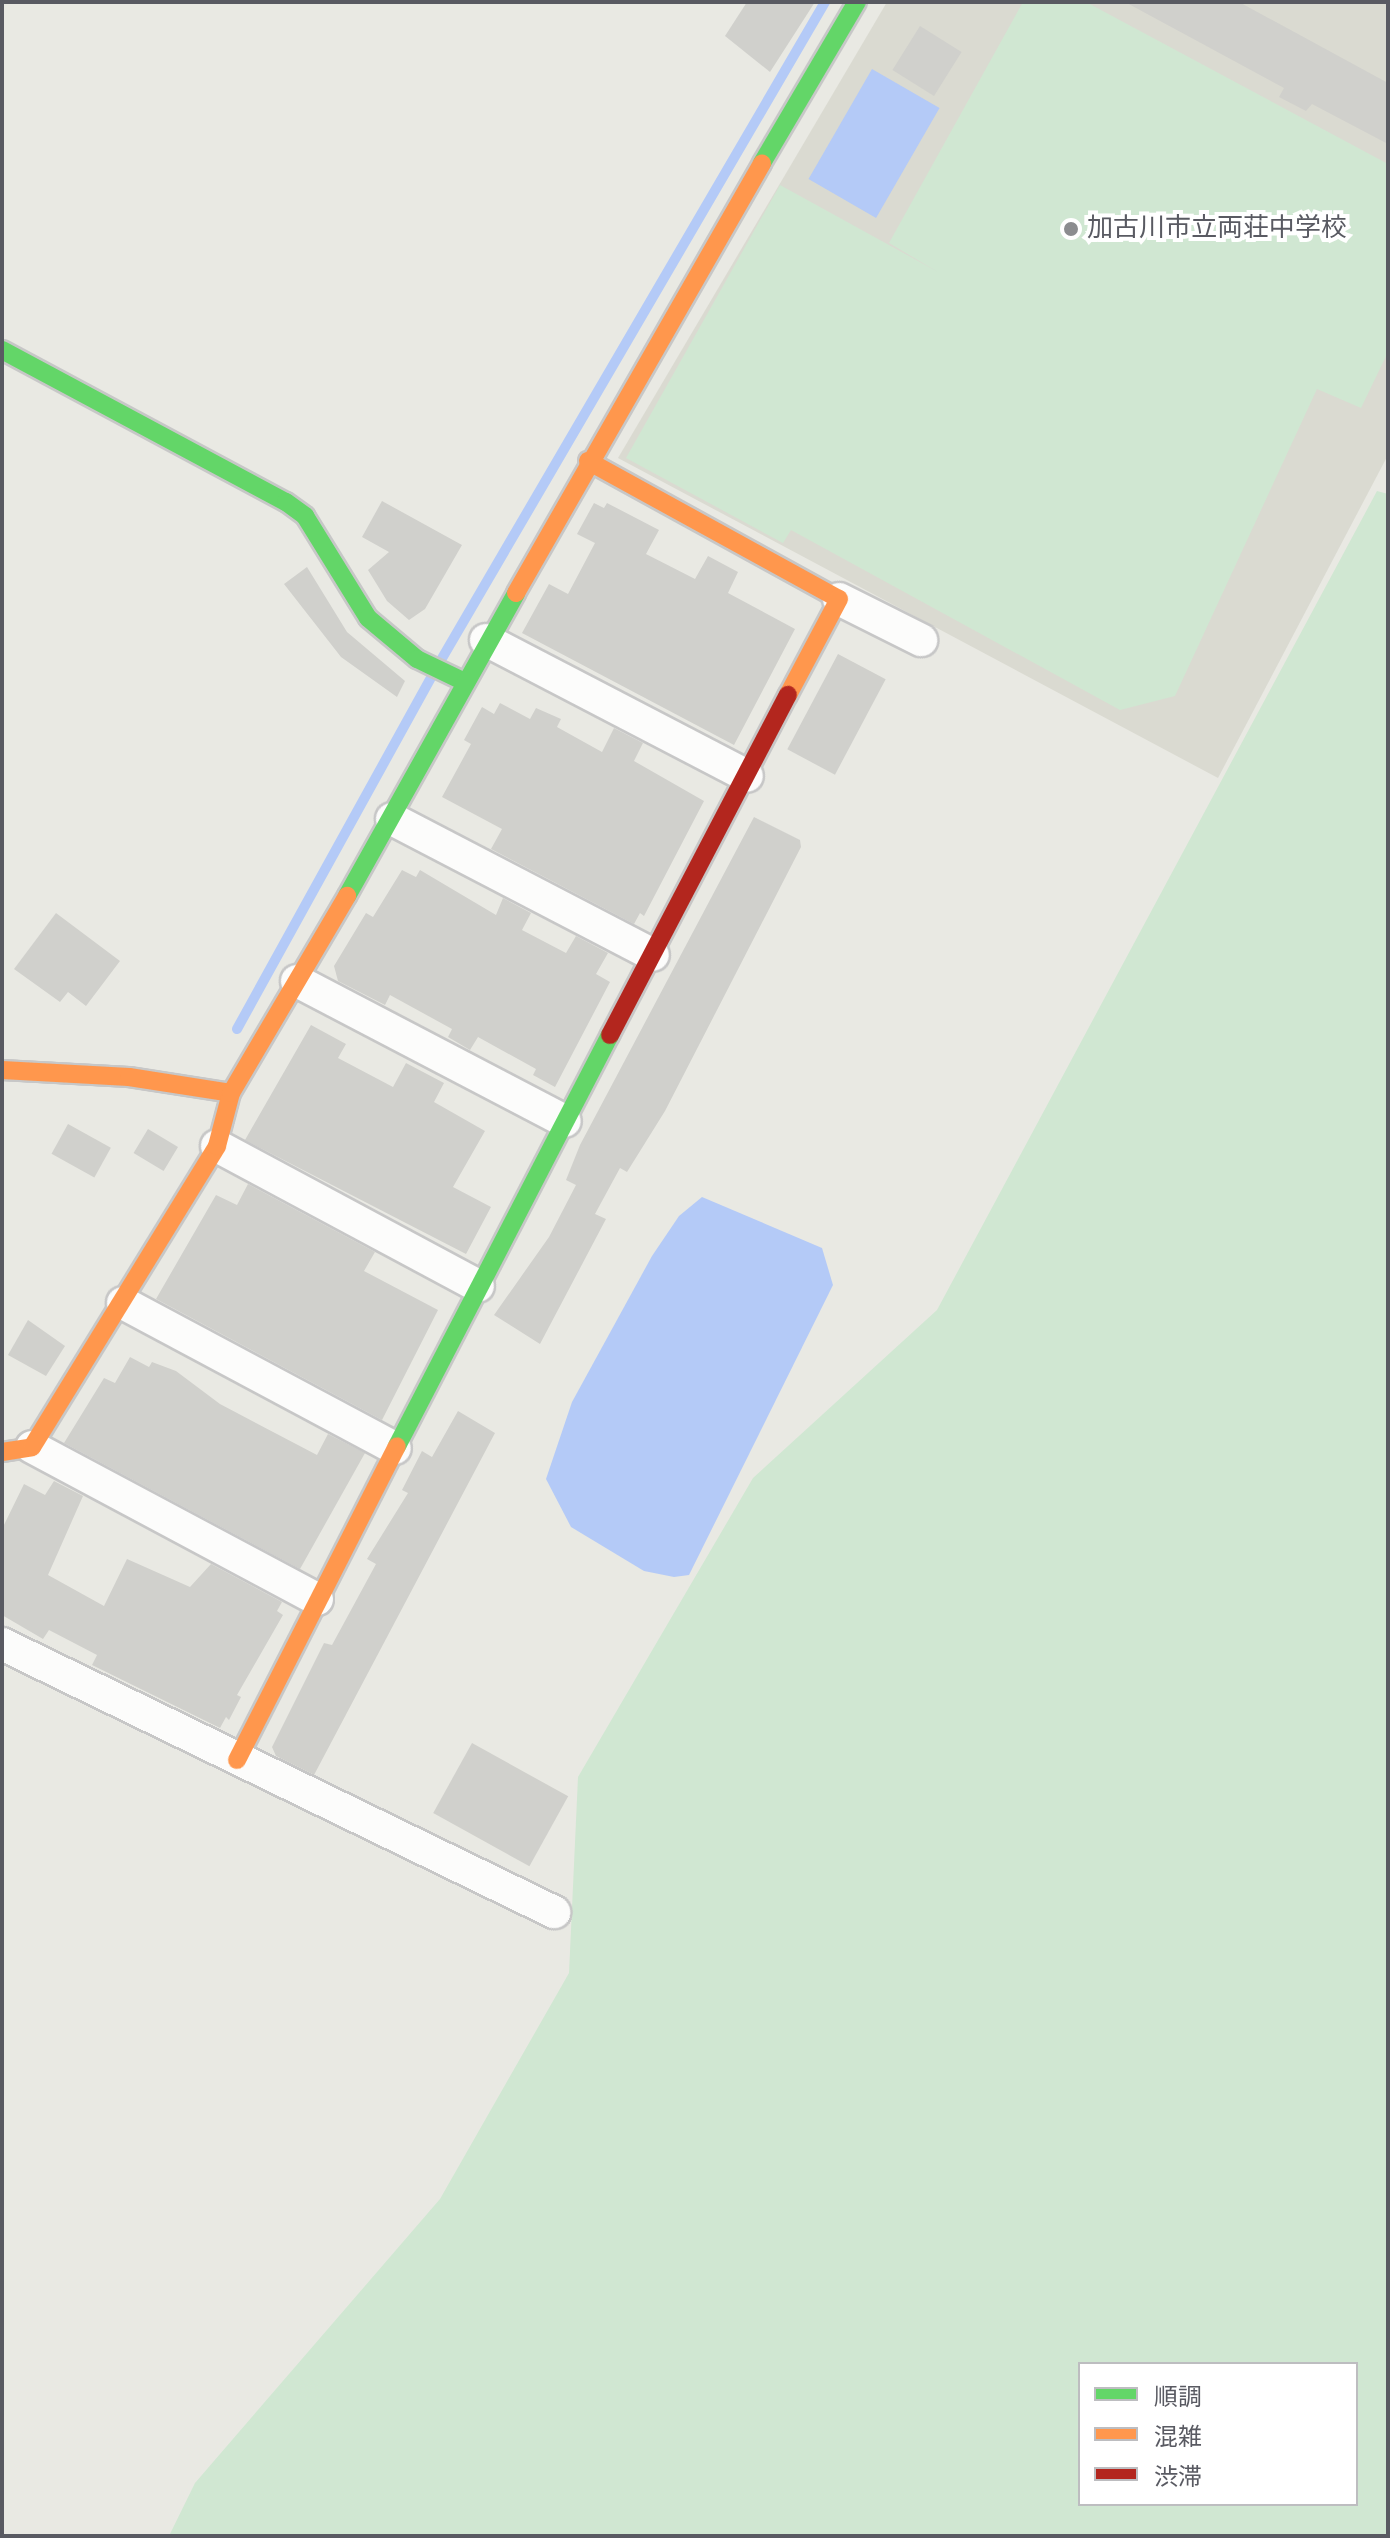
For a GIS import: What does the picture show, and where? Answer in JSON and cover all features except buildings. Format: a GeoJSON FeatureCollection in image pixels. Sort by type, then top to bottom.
{"type":"FeatureCollection","features":[{"type":"Feature","properties":{"kind":"street"},"geometry":{"type":"LineString","coordinates":[[317,1599],[17,1449],[123,1303],[217,1146],[231,1093],[392,819],[463,681],[588,461],[857,2]]}},
{"type":"Feature","properties":{"kind":"street"},"geometry":{"type":"LineString","coordinates":[[2,350],[295,509],[368,618],[417,659],[463,681]]}},
{"type":"Feature","properties":{"kind":"street"},"geometry":{"type":"LineString","coordinates":[[588,461],[839,599],[921,640]]}},
{"type":"Feature","properties":{"kind":"street"},"geometry":{"type":"LineString","coordinates":[[237,1760],[478,1286],[839,599]]}},
{"type":"Feature","properties":{"kind":"street"},"geometry":{"type":"LineString","coordinates":[[486,640],[747,776]]}},
{"type":"Feature","properties":{"kind":"street"},"geometry":{"type":"LineString","coordinates":[[392,819],[653,955]]}},
{"type":"Feature","properties":{"kind":"street"},"geometry":{"type":"LineString","coordinates":[[297,981],[565,1121]]}},
{"type":"Feature","properties":{"kind":"street"},"geometry":{"type":"LineString","coordinates":[[2,1070],[129,1077],[231,1093]]}},
{"type":"Feature","properties":{"kind":"street"},"geometry":{"type":"LineString","coordinates":[[217,1146],[478,1286]]}},
{"type":"Feature","properties":{"kind":"street"},"geometry":{"type":"LineString","coordinates":[[123,1303],[395,1448]]}},
{"type":"Feature","properties":{"kind":"street"},"geometry":{"type":"LineString","coordinates":[[2,1644],[554,1912]]}},
{"type":"Feature","properties":{"kind":"shaded area","name":"加古川市立両荘中学校"},"geometry":{"type":"Polygon","coordinates":[[[887,2],[1388,2],[1388,455],[1218,778],[618,458],[887,2]]]}},
{"type":"Feature","properties":{"kind":"green space","name":"加古川市立両荘中学校"},"geometry":{"type":"Polygon","coordinates":[[[1023,2],[1086,2],[1388,164],[1388,352],[1361,408],[1317,389],[1175,696],[1120,710],[791,530],[783,543],[626,458],[780,185],[938,272],[889,243],[1023,2]]]}},
{"type":"Feature","properties":{"kind":"green space"},"geometry":{"type":"Polygon","coordinates":[[[1377,491],[1388,494],[1388,2536],[169,2536],[195,2483],[440,2199],[569,1973],[578,1777],[753,1478],[937,1310],[1377,491]]]}},
{"type":"Feature","properties":{"kind":"water"},"geometry":{"type":"Polygon","coordinates":[[[872,69],[940,108],[876,218],[808,179],[872,69]]]}},
{"type":"Feature","properties":{"kind":"water"},"geometry":{"type":"Polygon","coordinates":[[[702,1197],[822,1248],[833,1285],[689,1575],[674,1577],[644,1571],[571,1527],[546,1479],[572,1402],[652,1256],[679,1216],[702,1197]]]}},
{"type":"Feature","properties":{"kind":"waterway"},"geometry":{"type":"LineString","coordinates":[[441,660],[825,2]]}},
{"type":"Feature","properties":{"kind":"waterway"},"geometry":{"type":"LineString","coordinates":[[237,1029],[431,677]]}},
{"type":"Feature","properties":{"kind":"traffic: fast"},"geometry":{"type":"LineString","coordinates":[[762,163],[857,2]]}},
{"type":"Feature","properties":{"kind":"traffic: fast"},"geometry":{"type":"LineString","coordinates":[[2,350],[286,502],[305,516],[368,618],[417,659],[463,681]]}},
{"type":"Feature","properties":{"kind":"traffic: fast"},"geometry":{"type":"LineString","coordinates":[[347,896],[516,593]]}},
{"type":"Feature","properties":{"kind":"traffic: fast"},"geometry":{"type":"LineString","coordinates":[[397,1446],[610,1035]]}},
{"type":"Feature","properties":{"kind":"traffic: slow"},"geometry":{"type":"LineString","coordinates":[[516,593],[762,163]]}},
{"type":"Feature","properties":{"kind":"traffic: slow"},"geometry":{"type":"LineString","coordinates":[[588,461],[839,599],[788,695]]}},
{"type":"Feature","properties":{"kind":"traffic: slow"},"geometry":{"type":"LineString","coordinates":[[2,1452],[32,1447],[217,1146],[231,1093],[347,896]]}},
{"type":"Feature","properties":{"kind":"traffic: slow"},"geometry":{"type":"LineString","coordinates":[[2,1070],[129,1077],[231,1093]]}},
{"type":"Feature","properties":{"kind":"traffic: slow"},"geometry":{"type":"LineString","coordinates":[[237,1760],[397,1446]]}},
{"type":"Feature","properties":{"kind":"traffic: jam"},"geometry":{"type":"LineString","coordinates":[[610,1035],[788,695]]}},
{"type":"Feature","properties":{"kind":"place","name":"加古川市立両荘中学校"},"geometry":{"type":"Point","coordinates":[1071,229]}}]}
